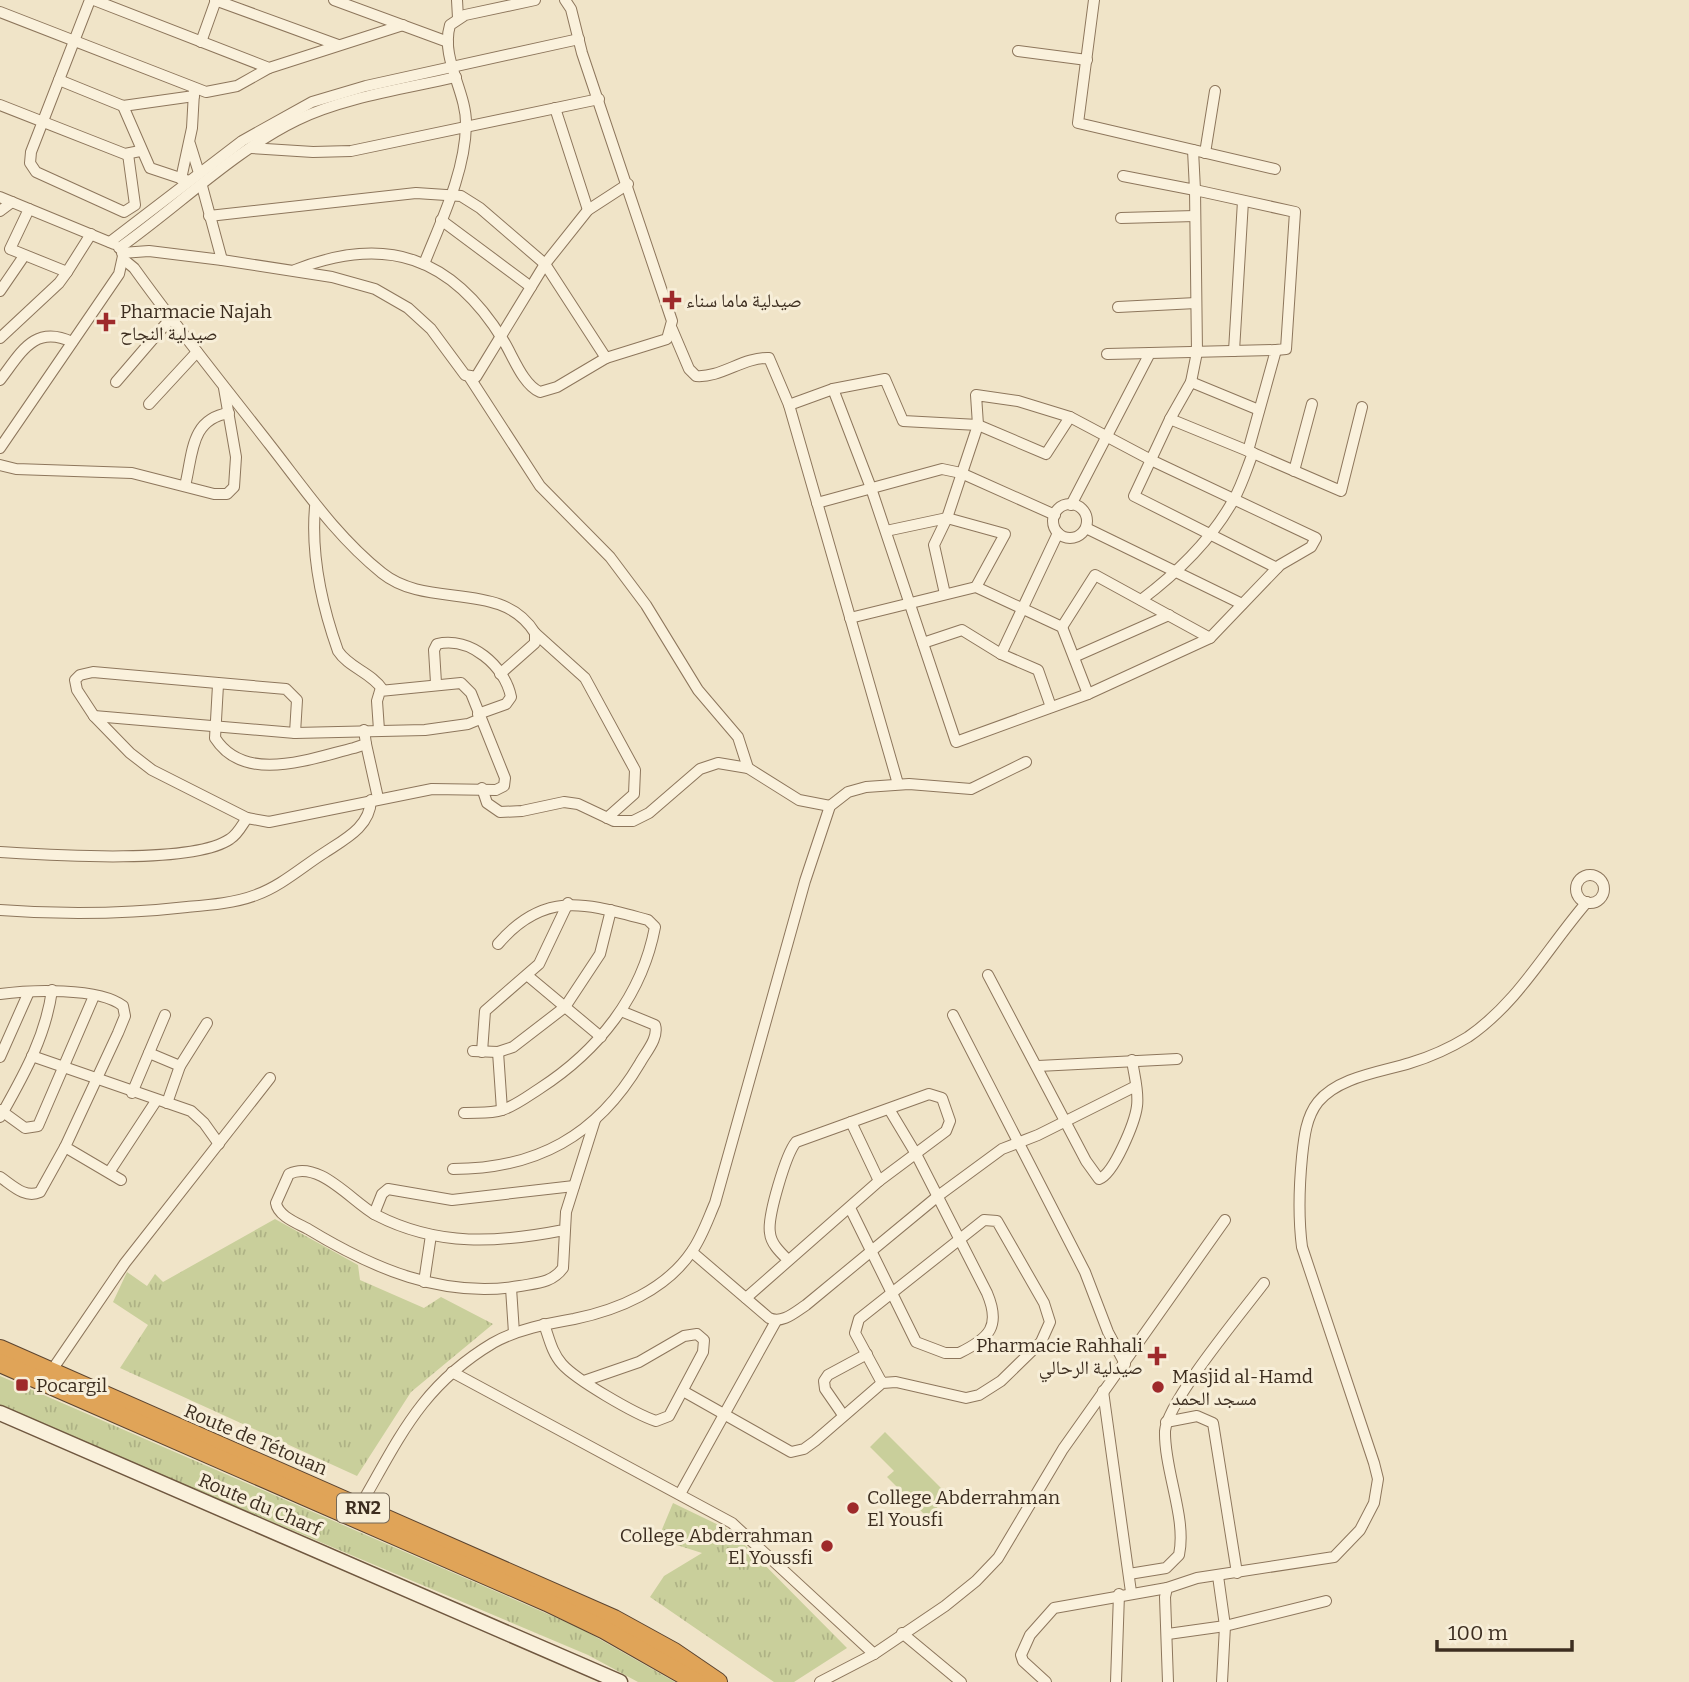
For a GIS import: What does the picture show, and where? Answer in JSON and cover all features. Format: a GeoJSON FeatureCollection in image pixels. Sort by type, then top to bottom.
{"type":"FeatureCollection","features":[{"type":"Feature","properties":{"kind":"highway","name":"Route de Tétouan"},"geometry":{"type":"LineString","coordinates":[[0,1349],[50,1374],[360,1506],[614,1619],[674,1652],[718,1682]]}},
{"type":"Feature","properties":{"kind":"highway","name":"Route de Tétouan"},"geometry":{"type":"LineString","coordinates":[[0,1363],[547,1602],[605,1630],[696,1682]]}},
{"type":"Feature","properties":{"kind":"street"},"geometry":{"type":"LineString","coordinates":[[128,154],[135,205],[124,212],[32,168],[31,152],[92,0],[269,68]]}},
{"type":"Feature","properties":{"kind":"street"},"geometry":{"type":"LineString","coordinates":[[201,42],[216,0],[338,45]]}},
{"type":"Feature","properties":{"kind":"street"},"geometry":{"type":"LineString","coordinates":[[457,0],[458,18]]}},
{"type":"Feature","properties":{"kind":"street"},"geometry":{"type":"LineString","coordinates":[[424,264],[452,194],[466,127],[448,41],[450,25],[458,18],[504,3],[535,0]]}},
{"type":"Feature","properties":{"kind":"street"},"geometry":{"type":"LineString","coordinates":[[565,0],[628,184],[672,329],[689,369],[696,376],[707,377],[759,358],[769,358],[789,405],[898,784]]}},
{"type":"Feature","properties":{"kind":"street"},"geometry":{"type":"LineString","coordinates":[[1094,0],[1078,123],[1275,169]]}},
{"type":"Feature","properties":{"kind":"street"},"geometry":{"type":"LineString","coordinates":[[340,1],[448,41]]}},
{"type":"Feature","properties":{"kind":"street"},"geometry":{"type":"LineString","coordinates":[[0,12],[75,39],[194,92]]}},
{"type":"Feature","properties":{"kind":"street"},"geometry":{"type":"LineString","coordinates":[[59,80],[123,106],[194,92],[226,90],[269,68],[403,25]]}},
{"type":"Feature","properties":{"kind":"street"},"geometry":{"type":"LineString","coordinates":[[119,250],[251,148],[297,120],[326,109],[579,39]]}},
{"type":"Feature","properties":{"kind":"street"},"geometry":{"type":"LineString","coordinates":[[1018,51],[1087,60]]}},
{"type":"Feature","properties":{"kind":"street"},"geometry":{"type":"LineString","coordinates":[[0,449],[119,274],[119,250],[185,180],[199,173],[242,141],[312,102],[340,93],[455,72]]}},
{"type":"Feature","properties":{"kind":"street"},"geometry":{"type":"LineString","coordinates":[[1205,153],[1215,91]]}},
{"type":"Feature","properties":{"kind":"street"},"geometry":{"type":"LineString","coordinates":[[185,180],[194,92]]}},
{"type":"Feature","properties":{"kind":"street"},"geometry":{"type":"LineString","coordinates":[[251,148],[313,152],[351,151],[599,99]]}},
{"type":"Feature","properties":{"kind":"street"},"geometry":{"type":"LineString","coordinates":[[0,105],[128,154],[141,151]]}},
{"type":"Feature","properties":{"kind":"street"},"geometry":{"type":"LineString","coordinates":[[123,106],[141,151],[154,170],[185,180]]}},
{"type":"Feature","properties":{"kind":"street"},"geometry":{"type":"LineString","coordinates":[[555,108],[588,210]]}},
{"type":"Feature","properties":{"kind":"street"},"geometry":{"type":"LineString","coordinates":[[190,144],[199,173]]}},
{"type":"Feature","properties":{"kind":"street"},"geometry":{"type":"LineString","coordinates":[[1193,150],[1197,352],[1191,382],[1170,419],[1153,461],[1134,496],[1278,568]]}},
{"type":"Feature","properties":{"kind":"street"},"geometry":{"type":"LineString","coordinates":[[1107,354],[1286,349],[1294,212],[1122,176]]}},
{"type":"Feature","properties":{"kind":"street"},"geometry":{"type":"LineString","coordinates":[[470,378],[480,375],[545,264],[588,210],[628,184]]}},
{"type":"Feature","properties":{"kind":"street"},"geometry":{"type":"LineString","coordinates":[[202,186],[222,260]]}},
{"type":"Feature","properties":{"kind":"street"},"geometry":{"type":"LineString","coordinates":[[209,216],[416,192],[452,194],[480,208],[545,264],[606,358]]}},
{"type":"Feature","properties":{"kind":"street"},"geometry":{"type":"LineString","coordinates":[[0,197],[91,234],[119,250],[315,507],[343,540],[396,584],[427,594],[486,599],[520,616],[585,678],[635,770],[632,797],[607,818]]}},
{"type":"Feature","properties":{"kind":"street"},"geometry":{"type":"LineString","coordinates":[[1234,351],[1243,201]]}},
{"type":"Feature","properties":{"kind":"street"},"geometry":{"type":"LineString","coordinates":[[0,211],[12,202]]}},
{"type":"Feature","properties":{"kind":"street"},"geometry":{"type":"LineString","coordinates":[[29,209],[5,248],[67,272]]}},
{"type":"Feature","properties":{"kind":"street"},"geometry":{"type":"LineString","coordinates":[[1121,218],[1195,215]]}},
{"type":"Feature","properties":{"kind":"street"},"geometry":{"type":"LineString","coordinates":[[441,220],[531,287]]}},
{"type":"Feature","properties":{"kind":"street"},"geometry":{"type":"LineString","coordinates":[[0,338],[59,284],[91,234]]}},
{"type":"Feature","properties":{"kind":"street"},"geometry":{"type":"LineString","coordinates":[[119,250],[222,260],[356,283],[393,299],[431,329],[470,378],[540,486],[610,557],[646,605],[698,690],[738,737],[748,768]]}},
{"type":"Feature","properties":{"kind":"street"},"geometry":{"type":"LineString","coordinates":[[293,271],[338,255],[357,253],[404,257],[424,264],[462,287],[502,338],[531,387],[540,392],[557,387],[606,358],[661,342],[667,339],[672,329]]}},
{"type":"Feature","properties":{"kind":"street"},"geometry":{"type":"LineString","coordinates":[[0,291],[24,256]]}},
{"type":"Feature","properties":{"kind":"street"},"geometry":{"type":"LineString","coordinates":[[1118,307],[1196,303]]}},
{"type":"Feature","properties":{"kind":"street"},"geometry":{"type":"LineString","coordinates":[[116,382],[171,318]]}},
{"type":"Feature","properties":{"kind":"street"},"geometry":{"type":"LineString","coordinates":[[0,380],[24,349],[39,337],[52,334],[72,342]]}},
{"type":"Feature","properties":{"kind":"street"},"geometry":{"type":"LineString","coordinates":[[1141,600],[1179,572],[1234,499],[1250,452],[1276,350]]}},
{"type":"Feature","properties":{"kind":"street"},"geometry":{"type":"LineString","coordinates":[[149,404],[197,352]]}},
{"type":"Feature","properties":{"kind":"street"},"geometry":{"type":"LineString","coordinates":[[1071,505],[1150,353]]}},
{"type":"Feature","properties":{"kind":"street"},"geometry":{"type":"LineString","coordinates":[[789,405],[833,389],[885,379],[903,421],[978,425],[1046,454],[1070,417]]}},
{"type":"Feature","properties":{"kind":"street"},"geometry":{"type":"LineString","coordinates":[[1191,382],[1259,410]]}},
{"type":"Feature","properties":{"kind":"street"},"geometry":{"type":"LineString","coordinates":[[0,465],[16,469],[132,473],[221,495],[234,487],[237,466],[223,384]]}},
{"type":"Feature","properties":{"kind":"street"},"geometry":{"type":"LineString","coordinates":[[833,389],[872,488],[956,742],[1087,694],[1210,638],[1278,568],[1311,547],[1316,538],[1153,461],[1070,417],[1018,401],[976,395],[978,425],[947,518],[934,545],[945,594]]}},
{"type":"Feature","properties":{"kind":"street"},"geometry":{"type":"LineString","coordinates":[[1294,471],[1312,404]]}},
{"type":"Feature","properties":{"kind":"street"},"geometry":{"type":"LineString","coordinates":[[1170,419],[1341,491],[1362,407]]}},
{"type":"Feature","properties":{"kind":"street"},"geometry":{"type":"LineString","coordinates":[[185,486],[202,424],[212,416],[229,413]]}},
{"type":"Feature","properties":{"kind":"street"},"geometry":{"type":"LineString","coordinates":[[817,503],[942,468],[961,473],[1055,514]]}},
{"type":"Feature","properties":{"kind":"street"},"geometry":{"type":"LineString","coordinates":[[1001,654],[1058,533],[1053,521],[1055,514],[1064,506],[1071,505],[1084,512],[1086,528]]}},
{"type":"Feature","properties":{"kind":"street"},"geometry":{"type":"LineString","coordinates":[[315,507],[316,552],[334,640],[342,657],[369,673],[383,690]]}},
{"type":"Feature","properties":{"kind":"street"},"geometry":{"type":"LineString","coordinates":[[886,531],[947,518],[1005,534],[976,587]]}},
{"type":"Feature","properties":{"kind":"street"},"geometry":{"type":"LineString","coordinates":[[1058,533],[1073,538],[1086,528]]}},
{"type":"Feature","properties":{"kind":"street"},"geometry":{"type":"LineString","coordinates":[[1086,528],[1242,604]]}},
{"type":"Feature","properties":{"kind":"street"},"geometry":{"type":"LineString","coordinates":[[1062,627],[1095,576],[1210,638]]}},
{"type":"Feature","properties":{"kind":"street"},"geometry":{"type":"LineString","coordinates":[[850,618],[976,587],[1062,627],[1087,694]]}},
{"type":"Feature","properties":{"kind":"street"},"geometry":{"type":"LineString","coordinates":[[1074,657],[1169,615]]}},
{"type":"Feature","properties":{"kind":"street"},"geometry":{"type":"LineString","coordinates":[[923,643],[962,630],[1001,654],[1038,670],[1051,707]]}},
{"type":"Feature","properties":{"kind":"street"},"geometry":{"type":"LineString","coordinates":[[500,674],[534,643],[535,633]]}},
{"type":"Feature","properties":{"kind":"street"},"geometry":{"type":"LineString","coordinates":[[94,716],[295,733],[425,730],[479,716],[509,702],[511,695],[486,655],[442,642],[436,645],[434,650],[436,683]]}},
{"type":"Feature","properties":{"kind":"street"},"geometry":{"type":"LineString","coordinates":[[295,733],[298,706],[292,692],[85,673],[77,677],[75,684],[94,716],[116,741],[152,770],[247,818],[269,822],[432,789],[500,790],[505,782],[464,685],[454,682],[436,683],[383,690]]}},
{"type":"Feature","properties":{"kind":"street"},"geometry":{"type":"LineString","coordinates":[[218,685],[215,738],[225,750],[264,766],[366,744]]}},
{"type":"Feature","properties":{"kind":"street"},"geometry":{"type":"LineString","coordinates":[[379,730],[377,701],[383,690]]}},
{"type":"Feature","properties":{"kind":"street"},"geometry":{"type":"LineString","coordinates":[[0,910],[61,914],[104,913],[211,905],[256,896],[280,883],[356,831],[369,815],[375,799],[364,730]]}},
{"type":"Feature","properties":{"kind":"street"},"geometry":{"type":"LineString","coordinates":[[360,1506],[421,1402],[452,1372],[514,1333],[597,1314],[629,1302],[660,1283],[692,1252],[715,1203],[812,857],[830,806],[848,792],[866,787],[898,784],[971,789],[1026,762]]}},
{"type":"Feature","properties":{"kind":"street"},"geometry":{"type":"LineString","coordinates":[[482,788],[487,803],[500,812],[522,811],[564,802],[578,804],[621,822],[640,818],[709,764],[748,768],[793,798],[830,806]]}},
{"type":"Feature","properties":{"kind":"street"},"geometry":{"type":"LineString","coordinates":[[0,852],[105,856],[193,851],[230,839],[247,818]]}},
{"type":"Feature","properties":{"kind":"street"},"geometry":{"type":"LineString","coordinates":[[1046,1682],[1023,1661],[1021,1655],[1030,1635],[1048,1613],[1061,1605],[1167,1588],[1197,1578],[1237,1573],[1281,1563],[1335,1558],[1360,1530],[1377,1493],[1378,1479],[1368,1441],[1302,1247],[1298,1216],[1305,1133],[1313,1110],[1330,1091],[1439,1052],[1484,1024],[1522,988],[1549,948],[1587,902]]}},
{"type":"Feature","properties":{"kind":"street"},"geometry":{"type":"LineString","coordinates":[[568,903],[546,954],[528,976],[485,1011],[477,1052],[498,1052],[513,1047],[565,1007],[600,954],[611,910]]}},
{"type":"Feature","properties":{"kind":"street"},"geometry":{"type":"LineString","coordinates":[[464,1113],[502,1110],[568,1069],[601,1037],[621,1011],[647,961],[655,927],[652,921],[611,910],[568,903],[519,922],[498,944]]}},
{"type":"Feature","properties":{"kind":"street"},"geometry":{"type":"LineString","coordinates":[[988,975],[1093,1173],[1099,1179],[1104,1178],[1115,1163],[1136,1114],[1132,1060]]}},
{"type":"Feature","properties":{"kind":"street"},"geometry":{"type":"LineString","coordinates":[[528,976],[601,1037]]}},
{"type":"Feature","properties":{"kind":"street"},"geometry":{"type":"LineString","coordinates":[[52,990],[45,1026],[1,1113],[24,1128],[38,1126],[94,996]]}},
{"type":"Feature","properties":{"kind":"street"},"geometry":{"type":"LineString","coordinates":[[0,994],[28,994],[52,990],[94,996],[120,1003],[125,1013],[65,1147],[40,1192],[28,1195],[0,1177]]}},
{"type":"Feature","properties":{"kind":"street"},"geometry":{"type":"LineString","coordinates":[[0,1057],[28,994]]}},
{"type":"Feature","properties":{"kind":"street"},"geometry":{"type":"LineString","coordinates":[[453,1169],[483,1169],[516,1164],[571,1139],[595,1120],[637,1068],[656,1033],[655,1025],[651,1021],[621,1011]]}},
{"type":"Feature","properties":{"kind":"street"},"geometry":{"type":"LineString","coordinates":[[132,1093],[165,1015]]}},
{"type":"Feature","properties":{"kind":"street"},"geometry":{"type":"LineString","coordinates":[[953,1015],[1086,1272],[1108,1332],[1125,1364]]}},
{"type":"Feature","properties":{"kind":"street"},"geometry":{"type":"LineString","coordinates":[[110,1171],[162,1102],[180,1066],[207,1023]]}},
{"type":"Feature","properties":{"kind":"street"},"geometry":{"type":"LineString","coordinates":[[498,1052],[502,1110]]}},
{"type":"Feature","properties":{"kind":"street"},"geometry":{"type":"LineString","coordinates":[[149,1053],[180,1066]]}},
{"type":"Feature","properties":{"kind":"street"},"geometry":{"type":"LineString","coordinates":[[32,1056],[198,1117],[219,1144]]}},
{"type":"Feature","properties":{"kind":"street"},"geometry":{"type":"LineString","coordinates":[[1038,1066],[1177,1059]]}},
{"type":"Feature","properties":{"kind":"street"},"geometry":{"type":"LineString","coordinates":[[50,1374],[125,1262],[270,1078]]}},
{"type":"Feature","properties":{"kind":"street"},"geometry":{"type":"LineString","coordinates":[[680,1494],[727,1415],[776,1321],[806,1306],[938,1196],[1002,1149],[1136,1086]]}},
{"type":"Feature","properties":{"kind":"street"},"geometry":{"type":"LineString","coordinates":[[746,1298],[879,1181],[949,1126],[942,1098],[929,1094],[807,1137],[792,1147],[769,1232],[788,1261]]}},
{"type":"Feature","properties":{"kind":"street"},"geometry":{"type":"LineString","coordinates":[[850,1208],[916,1342],[953,1353],[976,1342],[993,1326],[995,1315],[960,1240],[916,1154],[889,1109]]}},
{"type":"Feature","properties":{"kind":"street"},"geometry":{"type":"LineString","coordinates":[[564,1230],[485,1242],[431,1236],[374,1214],[324,1178],[307,1170],[289,1174],[276,1203],[284,1215],[359,1258],[400,1276],[457,1288],[512,1288],[541,1283],[558,1275],[565,1255],[564,1230],[574,1186],[595,1120]]}},
{"type":"Feature","properties":{"kind":"street"},"geometry":{"type":"LineString","coordinates":[[850,1122],[879,1181]]}},
{"type":"Feature","properties":{"kind":"street"},"geometry":{"type":"LineString","coordinates":[[65,1147],[110,1171],[121,1180]]}},
{"type":"Feature","properties":{"kind":"street"},"geometry":{"type":"LineString","coordinates":[[374,1214],[382,1194],[388,1189],[452,1200],[574,1186]]}},
{"type":"Feature","properties":{"kind":"street"},"geometry":{"type":"LineString","coordinates":[[683,1391],[791,1452],[804,1449],[883,1383],[896,1382],[966,1398],[979,1395],[1001,1381],[1046,1336],[1050,1322],[1048,1313],[998,1222],[984,1220],[856,1324],[855,1333],[883,1383]]}},
{"type":"Feature","properties":{"kind":"street"},"geometry":{"type":"LineString","coordinates":[[820,1682],[874,1654],[955,1598],[998,1558],[1063,1449],[1225,1220]]}},
{"type":"Feature","properties":{"kind":"street"},"geometry":{"type":"LineString","coordinates":[[424,1282],[431,1236]]}},
{"type":"Feature","properties":{"kind":"street"},"geometry":{"type":"LineString","coordinates":[[692,1252],[776,1321]]}},
{"type":"Feature","properties":{"kind":"street"},"geometry":{"type":"LineString","coordinates":[[1129,1574],[1166,1568],[1176,1560],[1180,1548],[1166,1442],[1167,1422],[1188,1386],[1264,1283]]}},
{"type":"Feature","properties":{"kind":"street"},"geometry":{"type":"LineString","coordinates":[[512,1288],[514,1333]]}},
{"type":"Feature","properties":{"kind":"street"},"geometry":{"type":"LineString","coordinates":[[544,1324],[563,1366],[584,1381],[656,1421],[669,1416],[705,1346],[704,1340],[697,1334],[684,1336],[639,1362],[584,1381]]}},
{"type":"Feature","properties":{"kind":"street"},"geometry":{"type":"LineString","coordinates":[[843,1415],[825,1389],[824,1381],[828,1375],[867,1354]]}},
{"type":"Feature","properties":{"kind":"street"},"geometry":{"type":"LineString","coordinates":[[452,1372],[732,1523],[874,1654]]}},
{"type":"Feature","properties":{"kind":"street"},"geometry":{"type":"LineString","coordinates":[[1103,1391],[1131,1592]]}},
{"type":"Feature","properties":{"kind":"street","name":"Route du Charf"},"geometry":{"type":"LineString","coordinates":[[0,1413],[620,1682]]}},
{"type":"Feature","properties":{"kind":"street"},"geometry":{"type":"LineString","coordinates":[[1167,1422],[1198,1416],[1213,1423],[1237,1573]]}},
{"type":"Feature","properties":{"kind":"street"},"geometry":{"type":"LineString","coordinates":[[1218,1576],[1225,1626],[1222,1682]]}},
{"type":"Feature","properties":{"kind":"street"},"geometry":{"type":"LineString","coordinates":[[1167,1588],[1168,1682]]}},
{"type":"Feature","properties":{"kind":"street"},"geometry":{"type":"LineString","coordinates":[[1115,1682],[1119,1594]]}},
{"type":"Feature","properties":{"kind":"street"},"geometry":{"type":"LineString","coordinates":[[1168,1634],[1225,1626],[1326,1601]]}},
{"type":"Feature","properties":{"kind":"street"},"geometry":{"type":"LineString","coordinates":[[902,1633],[961,1682]]}},
{"type":"Feature","properties":{"kind":"green space"},"geometry":{"type":"Polygon","coordinates":[[[275,1219],[358,1265],[360,1280],[424,1308],[441,1297],[493,1324],[411,1392],[357,1476],[120,1368],[148,1325],[113,1302],[127,1272],[147,1286],[155,1274],[163,1282],[275,1219]]]}},
{"type":"Feature","properties":{"kind":"green space"},"geometry":{"type":"Polygon","coordinates":[[[0,1376],[580,1628],[675,1682],[638,1682],[588,1655],[0,1407],[0,1376]]]}},
{"type":"Feature","properties":{"kind":"green space"},"geometry":{"type":"Polygon","coordinates":[[[885,1432],[949,1496],[927,1517],[887,1477],[894,1471],[870,1447],[885,1432]]]}},
{"type":"Feature","properties":{"kind":"green space"},"geometry":{"type":"Polygon","coordinates":[[[673,1503],[731,1531],[847,1648],[794,1682],[774,1682],[650,1597],[664,1576],[702,1553],[658,1539],[673,1503]]]}},
{"type":"Feature","properties":{"kind":"place","name":"صيدلية ماما سناء"},"geometry":{"type":"Point","coordinates":[672,300]}},
{"type":"Feature","properties":{"kind":"place","name":"Pharmacie Najah صيدلية النجاح"},"geometry":{"type":"Point","coordinates":[106,322]}},
{"type":"Feature","properties":{"kind":"place","name":"Pharmacie Rahhali صيدلية الرحالي"},"geometry":{"type":"Point","coordinates":[1157,1356]}},
{"type":"Feature","properties":{"kind":"place","name":"Pocargil"},"geometry":{"type":"Point","coordinates":[22,1385]}},
{"type":"Feature","properties":{"kind":"place","name":"Masjid al-Hamd مسجد الحمد"},"geometry":{"type":"Point","coordinates":[1158,1387]}},
{"type":"Feature","properties":{"kind":"place","name":"College Abderrahman El Yousfi"},"geometry":{"type":"Point","coordinates":[853,1508]}},
{"type":"Feature","properties":{"kind":"place","name":"College Abderrahman El Youssfi"},"geometry":{"type":"Point","coordinates":[827,1546]}}]}
